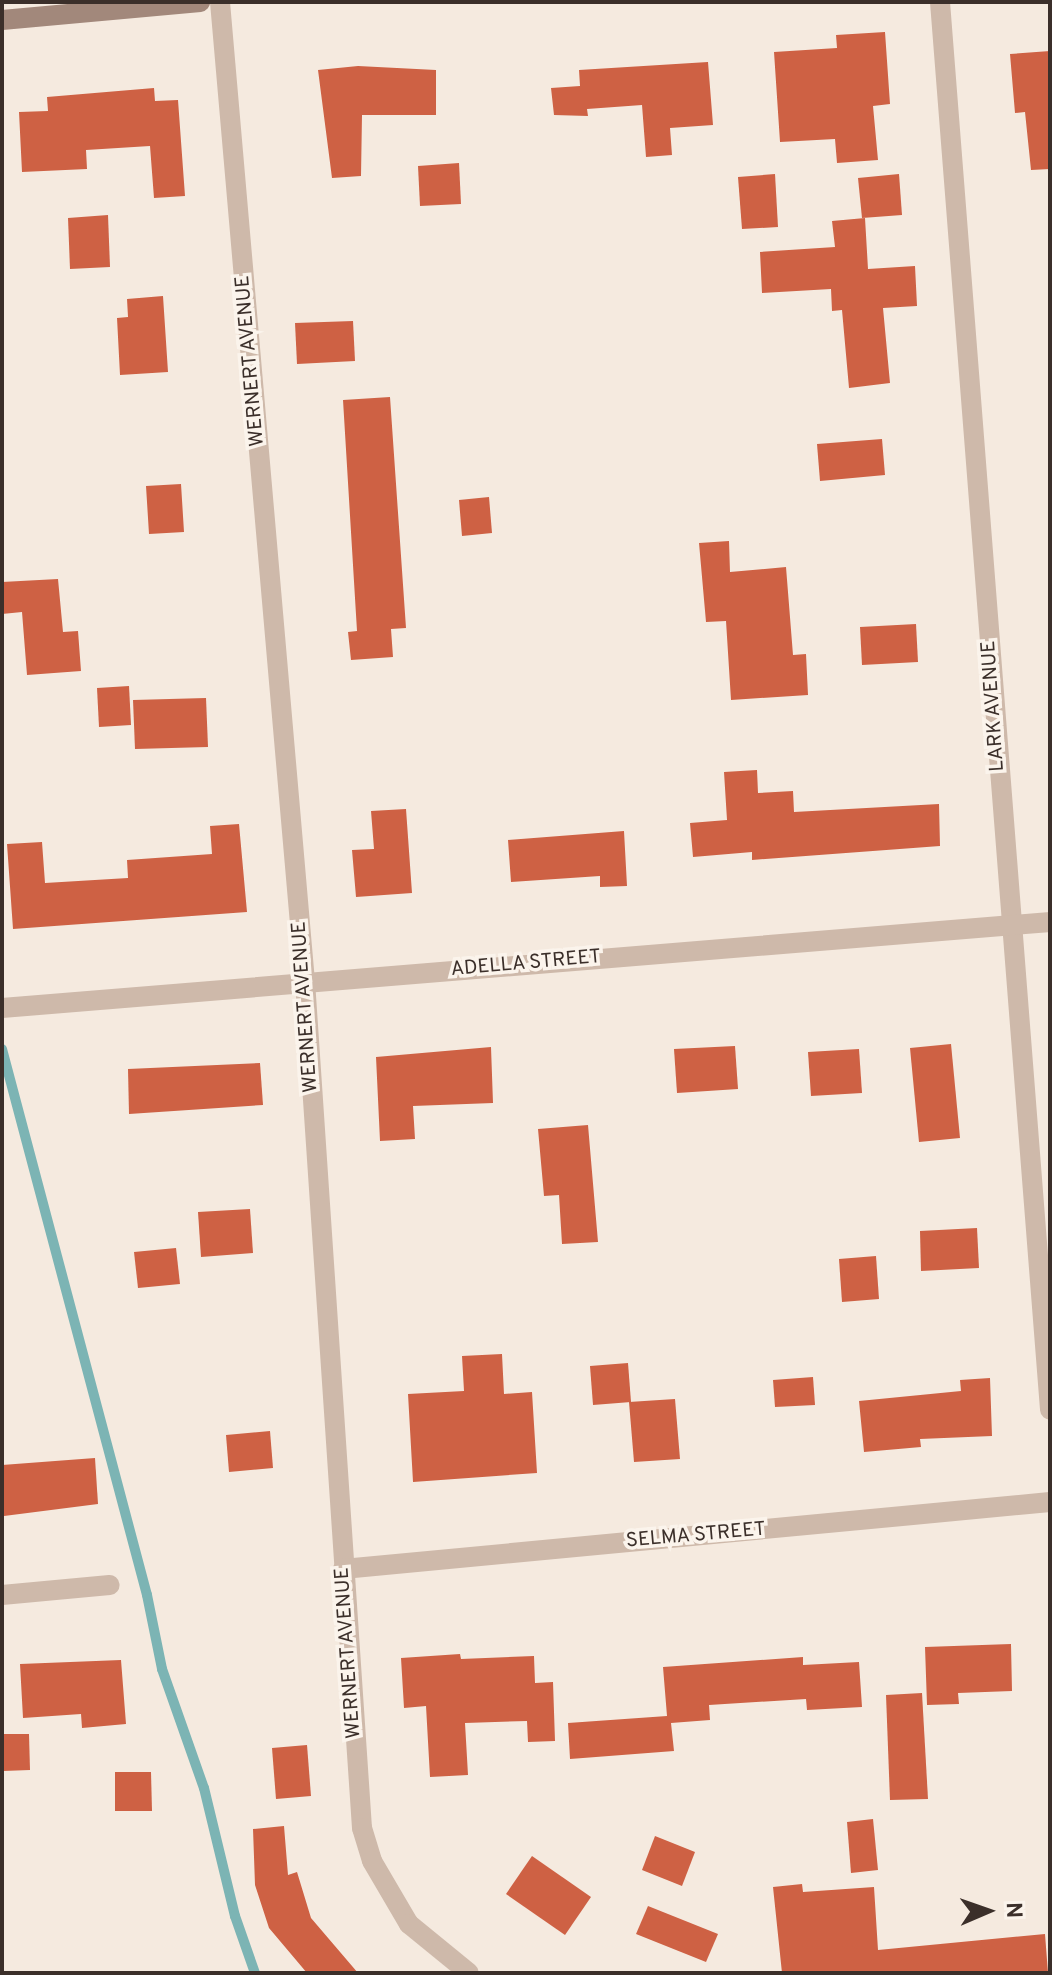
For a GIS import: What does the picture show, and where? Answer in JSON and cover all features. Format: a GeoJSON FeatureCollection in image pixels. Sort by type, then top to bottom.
{"type":"FeatureCollection","features":[{"type":"Feature","properties":{"kind":"street"},"geometry":{"type":"LineString","coordinates":[[2,20],[200,2]]}},
{"type":"Feature","properties":{"kind":"street","name":"WERNERT AVENUE"},"geometry":{"type":"LineString","coordinates":[[220,2],[305,981],[362,1828],[372,1861],[409,1924],[469,1973]]}},
{"type":"Feature","properties":{"kind":"street","name":"LARK AVENUE"},"geometry":{"type":"LineString","coordinates":[[940,2],[1050,1410]]}},
{"type":"Feature","properties":{"kind":"street","name":"ADELLA STREET"},"geometry":{"type":"LineString","coordinates":[[2,1008],[1050,922]]}},
{"type":"Feature","properties":{"kind":"street","name":"SELMA STREET"},"geometry":{"type":"LineString","coordinates":[[343,1569],[1050,1502]]}},
{"type":"Feature","properties":{"kind":"street"},"geometry":{"type":"LineString","coordinates":[[2,1595],[110,1585]]}},
{"type":"Feature","properties":{"kind":"building"},"geometry":{"type":"Polygon","coordinates":[[[885,32],[890,104],[873,106],[878,160],[837,163],[835,139],[780,142],[774,52],[837,48],[836,35],[885,32]]]}},
{"type":"Feature","properties":{"kind":"building"},"geometry":{"type":"Polygon","coordinates":[[[1050,51],[1050,169],[1031,170],[1025,112],[1015,113],[1010,54],[1050,51]]]}},
{"type":"Feature","properties":{"kind":"building"},"geometry":{"type":"Polygon","coordinates":[[[708,62],[713,125],[670,128],[672,155],[646,157],[642,105],[587,109],[588,116],[554,115],[551,88],[580,86],[579,70],[708,62]]]}},
{"type":"Feature","properties":{"kind":"building"},"geometry":{"type":"Polygon","coordinates":[[[358,66],[436,70],[436,115],[362,115],[361,176],[332,178],[318,70],[358,66]]]}},
{"type":"Feature","properties":{"kind":"building"},"geometry":{"type":"Polygon","coordinates":[[[154,88],[155,101],[178,100],[185,196],[154,198],[150,146],[86,150],[87,169],[22,172],[19,112],[48,111],[47,97],[154,88]]]}},
{"type":"Feature","properties":{"kind":"building"},"geometry":{"type":"Polygon","coordinates":[[[459,163],[461,204],[420,206],[418,166],[459,163]]]}},
{"type":"Feature","properties":{"kind":"building"},"geometry":{"type":"Polygon","coordinates":[[[775,174],[778,227],[742,229],[738,177],[775,174]]]}},
{"type":"Feature","properties":{"kind":"building"},"geometry":{"type":"Polygon","coordinates":[[[899,174],[902,215],[862,218],[858,178],[899,174]]]}},
{"type":"Feature","properties":{"kind":"building"},"geometry":{"type":"Polygon","coordinates":[[[108,215],[110,267],[70,269],[68,218],[108,215]]]}},
{"type":"Feature","properties":{"kind":"building"},"geometry":{"type":"Polygon","coordinates":[[[865,218],[868,269],[915,266],[917,306],[883,308],[890,383],[849,388],[842,310],[832,311],[831,289],[762,293],[760,252],[835,247],[832,221],[865,218]]]}},
{"type":"Feature","properties":{"kind":"building"},"geometry":{"type":"Polygon","coordinates":[[[163,296],[168,372],[120,375],[117,318],[128,317],[127,299],[163,296]]]}},
{"type":"Feature","properties":{"kind":"building"},"geometry":{"type":"Polygon","coordinates":[[[353,321],[355,361],[297,364],[295,323],[353,321]]]}},
{"type":"Feature","properties":{"kind":"building"},"geometry":{"type":"Polygon","coordinates":[[[390,397],[406,628],[391,629],[393,657],[351,660],[348,632],[357,631],[343,400],[390,397]]]}},
{"type":"Feature","properties":{"kind":"building"},"geometry":{"type":"Polygon","coordinates":[[[882,439],[885,475],[820,481],[817,444],[882,439]]]}},
{"type":"Feature","properties":{"kind":"building"},"geometry":{"type":"Polygon","coordinates":[[[181,484],[184,532],[149,534],[146,486],[181,484]]]}},
{"type":"Feature","properties":{"kind":"building"},"geometry":{"type":"Polygon","coordinates":[[[489,497],[492,533],[462,536],[459,500],[489,497]]]}},
{"type":"Feature","properties":{"kind":"building"},"geometry":{"type":"Polygon","coordinates":[[[729,541],[730,572],[786,567],[793,655],[806,654],[808,695],[731,700],[726,621],[706,622],[699,543],[729,541]]]}},
{"type":"Feature","properties":{"kind":"building"},"geometry":{"type":"Polygon","coordinates":[[[58,579],[63,632],[78,631],[81,671],[27,675],[22,612],[2,614],[2,582],[58,579]]]}},
{"type":"Feature","properties":{"kind":"building"},"geometry":{"type":"Polygon","coordinates":[[[916,624],[918,662],[862,665],[860,627],[916,624]]]}},
{"type":"Feature","properties":{"kind":"building"},"geometry":{"type":"Polygon","coordinates":[[[129,686],[131,725],[99,727],[97,688],[129,686]]]}},
{"type":"Feature","properties":{"kind":"building"},"geometry":{"type":"Polygon","coordinates":[[[206,698],[208,747],[135,749],[133,700],[206,698]]]}},
{"type":"Feature","properties":{"kind":"building"},"geometry":{"type":"Polygon","coordinates":[[[757,770],[758,793],[793,791],[794,812],[939,804],[940,846],[752,860],[752,852],[693,857],[690,823],[727,820],[724,772],[757,770]]]}},
{"type":"Feature","properties":{"kind":"building"},"geometry":{"type":"Polygon","coordinates":[[[406,809],[412,893],[356,897],[352,850],[374,849],[371,811],[406,809]]]}},
{"type":"Feature","properties":{"kind":"building"},"geometry":{"type":"Polygon","coordinates":[[[239,824],[247,912],[13,929],[7,844],[42,842],[45,883],[128,878],[127,860],[212,854],[210,826],[239,824]]]}},
{"type":"Feature","properties":{"kind":"building"},"geometry":{"type":"Polygon","coordinates":[[[624,831],[627,886],[600,887],[600,876],[511,882],[508,840],[624,831]]]}},
{"type":"Feature","properties":{"kind":"building"},"geometry":{"type":"Polygon","coordinates":[[[951,1044],[960,1138],[919,1142],[910,1048],[951,1044]]]}},
{"type":"Feature","properties":{"kind":"building"},"geometry":{"type":"Polygon","coordinates":[[[735,1046],[738,1089],[677,1093],[674,1049],[735,1046]]]}},
{"type":"Feature","properties":{"kind":"building"},"geometry":{"type":"Polygon","coordinates":[[[491,1047],[493,1103],[413,1106],[415,1139],[380,1141],[376,1057],[491,1047]]]}},
{"type":"Feature","properties":{"kind":"building"},"geometry":{"type":"Polygon","coordinates":[[[859,1049],[862,1093],[811,1096],[808,1052],[859,1049]]]}},
{"type":"Feature","properties":{"kind":"building"},"geometry":{"type":"Polygon","coordinates":[[[260,1063],[263,1105],[129,1114],[128,1069],[260,1063]]]}},
{"type":"Feature","properties":{"kind":"building"},"geometry":{"type":"Polygon","coordinates":[[[588,1125],[598,1242],[562,1244],[559,1195],[544,1196],[538,1129],[588,1125]]]}},
{"type":"Feature","properties":{"kind":"building"},"geometry":{"type":"Polygon","coordinates":[[[250,1209],[253,1253],[201,1257],[198,1212],[250,1209]]]}},
{"type":"Feature","properties":{"kind":"building"},"geometry":{"type":"Polygon","coordinates":[[[977,1228],[979,1268],[921,1271],[920,1231],[977,1228]]]}},
{"type":"Feature","properties":{"kind":"building"},"geometry":{"type":"Polygon","coordinates":[[[176,1248],[180,1284],[138,1288],[134,1252],[176,1248]]]}},
{"type":"Feature","properties":{"kind":"building"},"geometry":{"type":"Polygon","coordinates":[[[876,1256],[879,1299],[842,1302],[839,1259],[876,1256]]]}},
{"type":"Feature","properties":{"kind":"building"},"geometry":{"type":"Polygon","coordinates":[[[502,1354],[504,1394],[532,1392],[537,1473],[413,1482],[408,1394],[464,1391],[462,1356],[502,1354]]]}},
{"type":"Feature","properties":{"kind":"building"},"geometry":{"type":"Polygon","coordinates":[[[628,1363],[631,1402],[593,1405],[590,1366],[628,1363]]]}},
{"type":"Feature","properties":{"kind":"building"},"geometry":{"type":"Polygon","coordinates":[[[813,1377],[815,1405],[775,1407],[773,1380],[813,1377]]]}},
{"type":"Feature","properties":{"kind":"building"},"geometry":{"type":"Polygon","coordinates":[[[990,1378],[992,1436],[920,1439],[921,1447],[864,1452],[859,1401],[961,1391],[960,1380],[990,1378]]]}},
{"type":"Feature","properties":{"kind":"building"},"geometry":{"type":"Polygon","coordinates":[[[675,1399],[680,1459],[634,1462],[629,1402],[675,1399]]]}},
{"type":"Feature","properties":{"kind":"building"},"geometry":{"type":"Polygon","coordinates":[[[270,1431],[273,1468],[229,1472],[226,1435],[270,1431]]]}},
{"type":"Feature","properties":{"kind":"building"},"geometry":{"type":"Polygon","coordinates":[[[95,1458],[98,1504],[4,1516],[2,1465],[95,1458]]]}},
{"type":"Feature","properties":{"kind":"building"},"geometry":{"type":"Polygon","coordinates":[[[1011,1644],[1012,1691],[958,1693],[959,1704],[927,1705],[925,1647],[1011,1644]]]}},
{"type":"Feature","properties":{"kind":"building"},"geometry":{"type":"Polygon","coordinates":[[[460,1654],[461,1659],[534,1656],[535,1683],[553,1682],[555,1741],[528,1742],[527,1721],[465,1723],[468,1775],[430,1777],[426,1706],[404,1708],[401,1658],[460,1654]]]}},
{"type":"Feature","properties":{"kind":"building"},"geometry":{"type":"Polygon","coordinates":[[[803,1657],[803,1665],[859,1662],[862,1707],[807,1710],[806,1699],[709,1705],[710,1720],[671,1723],[674,1751],[570,1759],[568,1723],[667,1716],[663,1667],[803,1657]]]}},
{"type":"Feature","properties":{"kind":"building"},"geometry":{"type":"Polygon","coordinates":[[[121,1660],[126,1724],[82,1728],[81,1714],[23,1718],[20,1664],[121,1660]]]}},
{"type":"Feature","properties":{"kind":"building"},"geometry":{"type":"Polygon","coordinates":[[[922,1693],[928,1799],[890,1800],[886,1695],[922,1693]]]}},
{"type":"Feature","properties":{"kind":"building"},"geometry":{"type":"Polygon","coordinates":[[[3,1734],[29,1734],[30,1770],[3,1771],[3,1734]]]}},
{"type":"Feature","properties":{"kind":"building"},"geometry":{"type":"Polygon","coordinates":[[[307,1745],[311,1796],[276,1799],[272,1748],[307,1745]]]}},
{"type":"Feature","properties":{"kind":"building"},"geometry":{"type":"Polygon","coordinates":[[[115,1772],[151,1772],[152,1811],[115,1811],[115,1772]]]}},
{"type":"Feature","properties":{"kind":"building"},"geometry":{"type":"Polygon","coordinates":[[[873,1819],[878,1870],[851,1873],[847,1822],[873,1819]]]}},
{"type":"Feature","properties":{"kind":"building"},"geometry":{"type":"Polygon","coordinates":[[[284,1826],[288,1875],[297,1872],[311,1918],[358,1973],[307,1973],[269,1928],[255,1885],[253,1829],[284,1826]]]}},
{"type":"Feature","properties":{"kind":"building"},"geometry":{"type":"Polygon","coordinates":[[[655,1836],[695,1852],[682,1886],[642,1870],[655,1836]]]}},
{"type":"Feature","properties":{"kind":"building"},"geometry":{"type":"Polygon","coordinates":[[[532,1856],[591,1897],[565,1935],[506,1894],[532,1856]]]}},
{"type":"Feature","properties":{"kind":"building"},"geometry":{"type":"Polygon","coordinates":[[[802,1884],[803,1892],[874,1887],[878,1950],[1045,1934],[1048,1973],[782,1973],[773,1887],[802,1884]]]}},
{"type":"Feature","properties":{"kind":"building"},"geometry":{"type":"Polygon","coordinates":[[[648,1906],[718,1934],[706,1962],[636,1934],[648,1906]]]}},
{"type":"Feature","properties":{"kind":"waterway"},"geometry":{"type":"LineString","coordinates":[[2,1049],[147,1595],[162,1669],[204,1788],[235,1916],[255,1973]]}}]}
